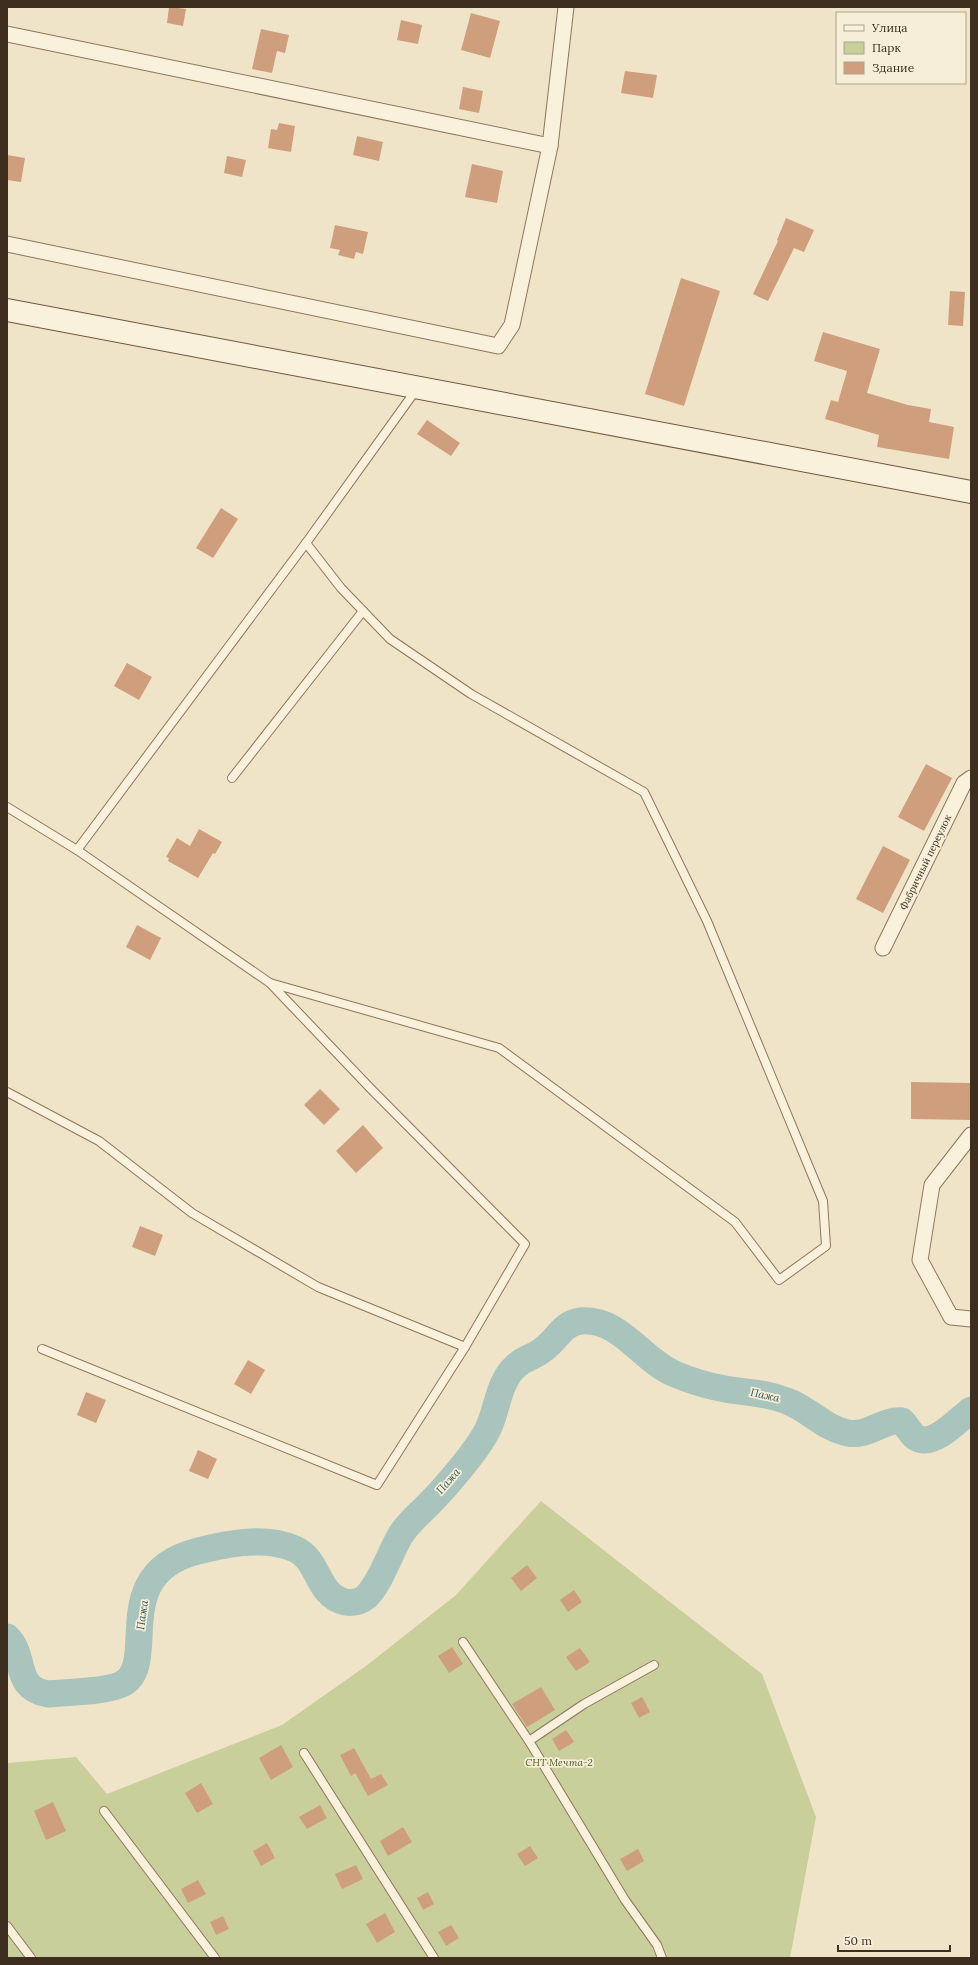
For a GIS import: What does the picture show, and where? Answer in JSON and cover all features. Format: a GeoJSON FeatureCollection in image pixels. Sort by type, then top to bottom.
{"type":"FeatureCollection","features":[{"type":"Feature","properties":{"kind":"main road"},"geometry":{"type":"LineString","coordinates":[[7,310],[595,423],[971,492]]}},
{"type":"Feature","properties":{"kind":"street"},"geometry":{"type":"LineString","coordinates":[[7,244],[498,346],[512,325],[550,146],[566,7]]}},
{"type":"Feature","properties":{"kind":"street"},"geometry":{"type":"LineString","coordinates":[[7,34],[550,146]]}},
{"type":"Feature","properties":{"kind":"street","name":"Фабричный переулок"},"geometry":{"type":"LineString","coordinates":[[883,948],[964,783],[971,778]]}},
{"type":"Feature","properties":{"kind":"street"},"geometry":{"type":"LineString","coordinates":[[971,1135],[932,1185],[920,1260],[951,1317],[971,1319]]}},
{"type":"Feature","properties":{"kind":"lane"},"geometry":{"type":"LineString","coordinates":[[77,850],[306,543],[418,388]]}},
{"type":"Feature","properties":{"kind":"lane"},"geometry":{"type":"LineString","coordinates":[[270,983],[499,1048],[735,1222],[779,1280],[826,1246],[823,1201],[707,921],[644,792],[471,694],[390,639],[341,588],[306,543]]}},
{"type":"Feature","properties":{"kind":"lane"},"geometry":{"type":"LineString","coordinates":[[232,778],[363,611]]}},
{"type":"Feature","properties":{"kind":"lane"},"geometry":{"type":"LineString","coordinates":[[7,807],[77,850],[270,983],[372,1090],[526,1244],[465,1347],[377,1485],[42,1349]]}},
{"type":"Feature","properties":{"kind":"lane"},"geometry":{"type":"LineString","coordinates":[[7,1092],[99,1141],[192,1213],[318,1287],[465,1347]]}},
{"type":"Feature","properties":{"kind":"lane"},"geometry":{"type":"LineString","coordinates":[[463,1642],[529,1741],[626,1900],[657,1945],[662,1958]]}},
{"type":"Feature","properties":{"kind":"lane"},"geometry":{"type":"LineString","coordinates":[[529,1741],[584,1704],[654,1665]]}},
{"type":"Feature","properties":{"kind":"lane"},"geometry":{"type":"LineString","coordinates":[[304,1753],[434,1958]]}},
{"type":"Feature","properties":{"kind":"lane"},"geometry":{"type":"LineString","coordinates":[[104,1812],[215,1958]]}},
{"type":"Feature","properties":{"kind":"lane"},"geometry":{"type":"LineString","coordinates":[[7,1926],[31,1958]]}},
{"type":"Feature","properties":{"kind":"green space","name":"СНТ Мечта-2"},"geometry":{"type":"Polygon","coordinates":[[[541,1501],[762,1674],[816,1817],[790,1958],[7,1958],[7,1763],[76,1757],[107,1794],[282,1725],[366,1666],[456,1595],[541,1501]]]}},
{"type":"Feature","properties":{"kind":"building"},"geometry":{"type":"Polygon","coordinates":[[[169,7],[186,9],[183,26],[167,23],[169,7]]]}},
{"type":"Feature","properties":{"kind":"building"},"geometry":{"type":"Polygon","coordinates":[[[471,13],[500,21],[490,58],[461,50],[471,13]]]}},
{"type":"Feature","properties":{"kind":"building"},"geometry":{"type":"Polygon","coordinates":[[[401,20],[422,25],[418,44],[397,40],[401,20]]]}},
{"type":"Feature","properties":{"kind":"building"},"geometry":{"type":"Polygon","coordinates":[[[261,29],[289,35],[285,53],[277,51],[272,73],[252,69],[261,29]]]}},
{"type":"Feature","properties":{"kind":"building"},"geometry":{"type":"Polygon","coordinates":[[[625,71],[657,75],[653,98],[621,93],[625,71]]]}},
{"type":"Feature","properties":{"kind":"building"},"geometry":{"type":"Polygon","coordinates":[[[463,87],[483,91],[479,113],[459,109],[463,87]]]}},
{"type":"Feature","properties":{"kind":"building"},"geometry":{"type":"Polygon","coordinates":[[[279,123],[295,126],[291,152],[268,148],[271,129],[277,130],[279,123]]]}},
{"type":"Feature","properties":{"kind":"building"},"geometry":{"type":"Polygon","coordinates":[[[357,136],[383,142],[379,161],[353,155],[357,136]]]}},
{"type":"Feature","properties":{"kind":"building"},"geometry":{"type":"Polygon","coordinates":[[[7,155],[25,158],[21,182],[7,180],[7,155]]]}},
{"type":"Feature","properties":{"kind":"building"},"geometry":{"type":"Polygon","coordinates":[[[227,156],[246,160],[242,177],[224,173],[227,156]]]}},
{"type":"Feature","properties":{"kind":"building"},"geometry":{"type":"Polygon","coordinates":[[[472,164],[503,171],[497,203],[465,197],[472,164]]]}},
{"type":"Feature","properties":{"kind":"building"},"geometry":{"type":"Polygon","coordinates":[[[786,218],[814,230],[804,252],[794,248],[768,301],[753,294],[778,241],[777,240],[786,218]]]}},
{"type":"Feature","properties":{"kind":"building"},"geometry":{"type":"Polygon","coordinates":[[[335,225],[368,232],[363,254],[356,252],[354,259],[338,255],[340,250],[330,248],[335,225]]]}},
{"type":"Feature","properties":{"kind":"building"},"geometry":{"type":"Polygon","coordinates":[[[681,278],[720,291],[684,406],[645,394],[681,278]]]}},
{"type":"Feature","properties":{"kind":"building"},"geometry":{"type":"Polygon","coordinates":[[[950,291],[965,292],[963,326],[948,325],[950,291]]]}},
{"type":"Feature","properties":{"kind":"building"},"geometry":{"type":"Polygon","coordinates":[[[823,332],[880,349],[867,393],[908,405],[931,409],[929,422],[954,427],[949,459],[877,447],[879,435],[825,419],[831,400],[838,402],[847,371],[814,361],[823,332]]]}},
{"type":"Feature","properties":{"kind":"building"},"geometry":{"type":"Polygon","coordinates":[[[427,420],[460,443],[451,456],[417,434],[427,420]]]}},
{"type":"Feature","properties":{"kind":"building"},"geometry":{"type":"Polygon","coordinates":[[[221,508],[238,519],[213,558],[196,548],[221,508]]]}},
{"type":"Feature","properties":{"kind":"building"},"geometry":{"type":"Polygon","coordinates":[[[127,663],[152,677],[139,700],[114,686],[127,663]]]}},
{"type":"Feature","properties":{"kind":"building"},"geometry":{"type":"Polygon","coordinates":[[[926,764],[952,778],[924,831],[898,817],[926,764]]]}},
{"type":"Feature","properties":{"kind":"building"},"geometry":{"type":"Polygon","coordinates":[[[199,829],[222,842],[215,854],[213,853],[198,878],[168,861],[169,858],[166,857],[177,838],[190,846],[199,829]]]}},
{"type":"Feature","properties":{"kind":"building"},"geometry":{"type":"Polygon","coordinates":[[[883,846],[910,860],[883,913],[856,899],[883,846]]]}},
{"type":"Feature","properties":{"kind":"building"},"geometry":{"type":"Polygon","coordinates":[[[137,925],[161,938],[150,960],[126,947],[137,925]]]}},
{"type":"Feature","properties":{"kind":"building"},"geometry":{"type":"Polygon","coordinates":[[[911,1082],[971,1083],[971,1120],[911,1119],[911,1082]]]}},
{"type":"Feature","properties":{"kind":"building"},"geometry":{"type":"Polygon","coordinates":[[[320,1089],[340,1109],[324,1125],[304,1105],[320,1089]]]}},
{"type":"Feature","properties":{"kind":"building"},"geometry":{"type":"Polygon","coordinates":[[[363,1125],[383,1148],[356,1173],[336,1151],[363,1125]]]}},
{"type":"Feature","properties":{"kind":"building"},"geometry":{"type":"Polygon","coordinates":[[[140,1226],[163,1235],[155,1256],[132,1247],[140,1226]]]}},
{"type":"Feature","properties":{"kind":"building"},"geometry":{"type":"Polygon","coordinates":[[[248,1360],[265,1370],[251,1394],[234,1384],[248,1360]]]}},
{"type":"Feature","properties":{"kind":"building"},"geometry":{"type":"Polygon","coordinates":[[[86,1392],[106,1400],[96,1423],[77,1415],[86,1392]]]}},
{"type":"Feature","properties":{"kind":"building"},"geometry":{"type":"Polygon","coordinates":[[[198,1450],[217,1459],[208,1479],[189,1471],[198,1450]]]}},
{"type":"Feature","properties":{"kind":"building"},"geometry":{"type":"Polygon","coordinates":[[[527,1565],[537,1578],[521,1591],[511,1578],[527,1565]]]}},
{"type":"Feature","properties":{"kind":"building"},"geometry":{"type":"Polygon","coordinates":[[[574,1590],[582,1602],[568,1612],[560,1600],[574,1590]]]}},
{"type":"Feature","properties":{"kind":"building"},"geometry":{"type":"Polygon","coordinates":[[[452,1647],[463,1664],[449,1673],[438,1656],[452,1647]]]}},
{"type":"Feature","properties":{"kind":"building"},"geometry":{"type":"Polygon","coordinates":[[[580,1648],[590,1662],[576,1671],[566,1657],[580,1648]]]}},
{"type":"Feature","properties":{"kind":"building"},"geometry":{"type":"Polygon","coordinates":[[[541,1687],[555,1710],[527,1727],[512,1704],[541,1687]]]}},
{"type":"Feature","properties":{"kind":"building"},"geometry":{"type":"Polygon","coordinates":[[[642,1697],[650,1712],[639,1718],[631,1703],[642,1697]]]}},
{"type":"Feature","properties":{"kind":"building"},"geometry":{"type":"Polygon","coordinates":[[[566,1730],[574,1742],[559,1751],[552,1739],[566,1730]]]}},
{"type":"Feature","properties":{"kind":"building"},"geometry":{"type":"Polygon","coordinates":[[[281,1745],[293,1767],[271,1780],[259,1758],[281,1745]]]}},
{"type":"Feature","properties":{"kind":"building"},"geometry":{"type":"Polygon","coordinates":[[[354,1748],[371,1779],[381,1774],[388,1785],[368,1796],[355,1773],[351,1776],[340,1755],[354,1748]]]}},
{"type":"Feature","properties":{"kind":"building"},"geometry":{"type":"Polygon","coordinates":[[[201,1783],[213,1804],[197,1813],[185,1793],[201,1783]]]}},
{"type":"Feature","properties":{"kind":"building"},"geometry":{"type":"Polygon","coordinates":[[[53,1802],[66,1831],[46,1840],[34,1811],[53,1802]]]}},
{"type":"Feature","properties":{"kind":"building"},"geometry":{"type":"Polygon","coordinates":[[[320,1805],[327,1818],[307,1829],[299,1817],[320,1805]]]}},
{"type":"Feature","properties":{"kind":"building"},"geometry":{"type":"Polygon","coordinates":[[[403,1827],[412,1842],[388,1856],[380,1841],[403,1827]]]}},
{"type":"Feature","properties":{"kind":"building"},"geometry":{"type":"Polygon","coordinates":[[[267,1843],[275,1858],[261,1866],[253,1851],[267,1843]]]}},
{"type":"Feature","properties":{"kind":"building"},"geometry":{"type":"Polygon","coordinates":[[[530,1846],[538,1858],[525,1866],[517,1854],[530,1846]]]}},
{"type":"Feature","properties":{"kind":"building"},"geometry":{"type":"Polygon","coordinates":[[[638,1849],[644,1861],[627,1871],[620,1859],[638,1849]]]}},
{"type":"Feature","properties":{"kind":"building"},"geometry":{"type":"Polygon","coordinates":[[[356,1865],[363,1879],[342,1889],[335,1874],[356,1865]]]}},
{"type":"Feature","properties":{"kind":"building"},"geometry":{"type":"Polygon","coordinates":[[[198,1880],[206,1894],[188,1903],[181,1889],[198,1880]]]}},
{"type":"Feature","properties":{"kind":"building"},"geometry":{"type":"Polygon","coordinates":[[[428,1892],[434,1904],[423,1910],[417,1898],[428,1892]]]}},
{"type":"Feature","properties":{"kind":"building"},"geometry":{"type":"Polygon","coordinates":[[[385,1913],[395,1932],[377,1943],[366,1924],[385,1913]]]}},
{"type":"Feature","properties":{"kind":"building"},"geometry":{"type":"Polygon","coordinates":[[[223,1916],[229,1929],[216,1935],[210,1922],[223,1916]]]}},
{"type":"Feature","properties":{"kind":"building"},"geometry":{"type":"Polygon","coordinates":[[[451,1925],[459,1938],[446,1946],[438,1932],[451,1925]]]}},
{"type":"Feature","properties":{"kind":"waterway","name":"Пажа"},"geometry":{"type":"LineString","coordinates":[[7,1637],[17,1653],[24,1678],[29,1685],[37,1691],[48,1694],[115,1687],[122,1684],[133,1673],[137,1658],[140,1619],[144,1598],[153,1579],[170,1562],[198,1551],[234,1543],[272,1543],[295,1549],[303,1554],[309,1561],[328,1592],[336,1598],[345,1602],[364,1599],[376,1584],[403,1532],[451,1480],[483,1438],[491,1421],[502,1387],[510,1372],[519,1363],[542,1351],[565,1328],[575,1322],[595,1322],[608,1326],[620,1333],[663,1368],[681,1377],[719,1388],[763,1394],[779,1398],[803,1409],[824,1423],[840,1431],[848,1433],[862,1433],[888,1423],[902,1421],[916,1438],[926,1440],[940,1435],[971,1410]]}}]}
